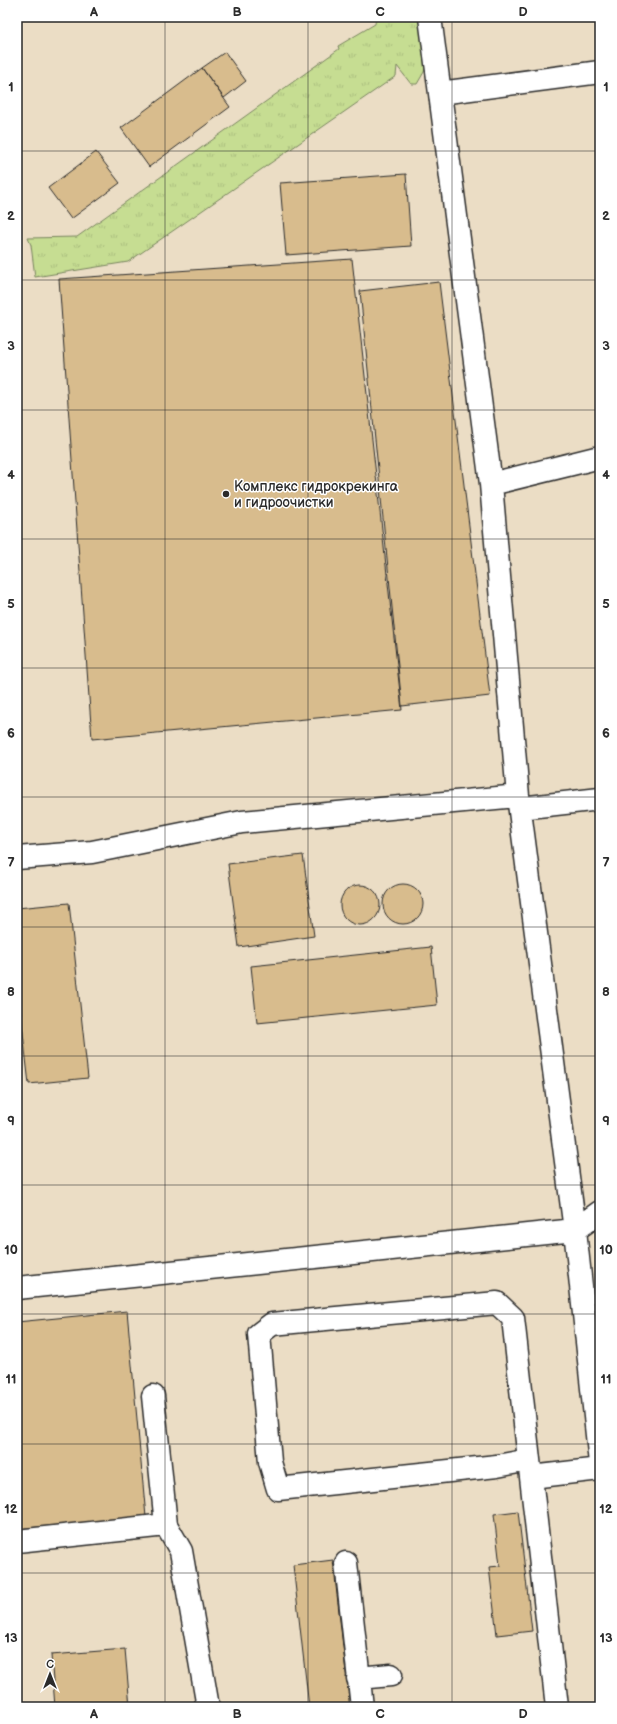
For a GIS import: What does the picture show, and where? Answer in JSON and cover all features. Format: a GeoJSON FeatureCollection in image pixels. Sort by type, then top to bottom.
{"type":"FeatureCollection","features":[{"type":"Feature","properties":{"kind":"lane"},"geometry":{"type":"LineString","coordinates":[[430,17],[491,484],[519,802],[575,1230],[600,1463]]}},
{"type":"Feature","properties":{"kind":"lane"},"geometry":{"type":"LineString","coordinates":[[440,93],[600,72]]}},
{"type":"Feature","properties":{"kind":"lane"},"geometry":{"type":"LineString","coordinates":[[491,484],[600,457]]}},
{"type":"Feature","properties":{"kind":"lane"},"geometry":{"type":"LineString","coordinates":[[17,858],[92,852],[242,822],[519,802],[600,799]]}},
{"type":"Feature","properties":{"kind":"lane"},"geometry":{"type":"LineString","coordinates":[[17,1288],[575,1230],[600,1212]]}},
{"type":"Feature","properties":{"kind":"lane"},"geometry":{"type":"LineString","coordinates":[[557,1707],[530,1468],[513,1318],[497,1303],[272,1324],[259,1334],[270,1462],[278,1489],[498,1466],[530,1468],[600,1469]]}},
{"type":"Feature","properties":{"kind":"lane"},"geometry":{"type":"LineString","coordinates":[[153,1396],[166,1525],[181,1551],[208,1707]]}},
{"type":"Feature","properties":{"kind":"lane"},"geometry":{"type":"LineString","coordinates":[[17,1541],[166,1525]]}},
{"type":"Feature","properties":{"kind":"lane"},"geometry":{"type":"LineString","coordinates":[[346,1563],[362,1707]]}},
{"type":"Feature","properties":{"kind":"lane"},"geometry":{"type":"LineString","coordinates":[[358,1678],[391,1675]]}},
{"type":"Feature","properties":{"kind":"shaded area"},"geometry":{"type":"Polygon","coordinates":[[[17,17],[600,17],[600,1707],[17,1707],[17,17]]]}},
{"type":"Feature","properties":{"kind":"green space"},"geometry":{"type":"Polygon","coordinates":[[[376,17],[423,17],[428,57],[424,72],[417,84],[411,84],[397,66],[396,76],[128,262],[35,277],[31,245],[28,238],[77,237],[339,49],[338,46],[375,24],[376,17]]]}},
{"type":"Feature","properties":{"kind":"building"},"geometry":{"type":"Polygon","coordinates":[[[225,52],[246,81],[224,98],[202,68],[225,52]]]}},
{"type":"Feature","properties":{"kind":"building"},"geometry":{"type":"Polygon","coordinates":[[[202,68],[230,107],[149,167],[121,128],[202,68]]]}},
{"type":"Feature","properties":{"kind":"building"},"geometry":{"type":"Polygon","coordinates":[[[96,152],[120,183],[71,219],[48,188],[96,152]]]}},
{"type":"Feature","properties":{"kind":"building"},"geometry":{"type":"Polygon","coordinates":[[[406,174],[411,246],[286,255],[280,183],[406,174]]]}},
{"type":"Feature","properties":{"kind":"building","name":"Комплекс гидрокрекинга и гидроочистки"},"geometry":{"type":"Polygon","coordinates":[[[352,259],[402,710],[92,739],[59,279],[352,259]]]}},
{"type":"Feature","properties":{"kind":"building"},"geometry":{"type":"Polygon","coordinates":[[[439,282],[490,696],[402,706],[360,291],[439,282]]]}},
{"type":"Feature","properties":{"kind":"building"},"geometry":{"type":"Polygon","coordinates":[[[303,855],[314,936],[239,947],[228,864],[303,855]]]}},
{"type":"Feature","properties":{"kind":"building"},"geometry":{"type":"Polygon","coordinates":[[[407,884],[414,887],[420,893],[423,904],[422,912],[414,921],[407,924],[399,924],[392,921],[384,912],[383,900],[386,893],[395,885],[407,884]]]}},
{"type":"Feature","properties":{"kind":"building"},"geometry":{"type":"Polygon","coordinates":[[[364,885],[371,888],[377,894],[380,905],[379,913],[371,922],[364,925],[356,925],[349,922],[341,913],[340,901],[343,894],[352,886],[364,885]]]}},
{"type":"Feature","properties":{"kind":"building"},"geometry":{"type":"Polygon","coordinates":[[[69,903],[88,1078],[29,1084],[17,981],[17,908],[69,903]]]}},
{"type":"Feature","properties":{"kind":"building"},"geometry":{"type":"Polygon","coordinates":[[[431,947],[437,1005],[257,1023],[251,966],[431,947]]]}},
{"type":"Feature","properties":{"kind":"building"},"geometry":{"type":"Polygon","coordinates":[[[127,1311],[146,1517],[17,1529],[17,1322],[127,1311]]]}},
{"type":"Feature","properties":{"kind":"building"},"geometry":{"type":"Polygon","coordinates":[[[518,1511],[532,1631],[497,1635],[489,1567],[500,1566],[494,1514],[518,1511]]]}},
{"type":"Feature","properties":{"kind":"building"},"geometry":{"type":"Polygon","coordinates":[[[333,1560],[350,1707],[309,1707],[293,1565],[333,1560]]]}},
{"type":"Feature","properties":{"kind":"building"},"geometry":{"type":"Polygon","coordinates":[[[125,1649],[130,1707],[55,1707],[51,1655],[125,1649]]]}},
{"type":"Feature","properties":{"kind":"place","name":"Комплекс гидрокрекинга и гидроочистки"},"geometry":{"type":"Point","coordinates":[226,494]}}]}
